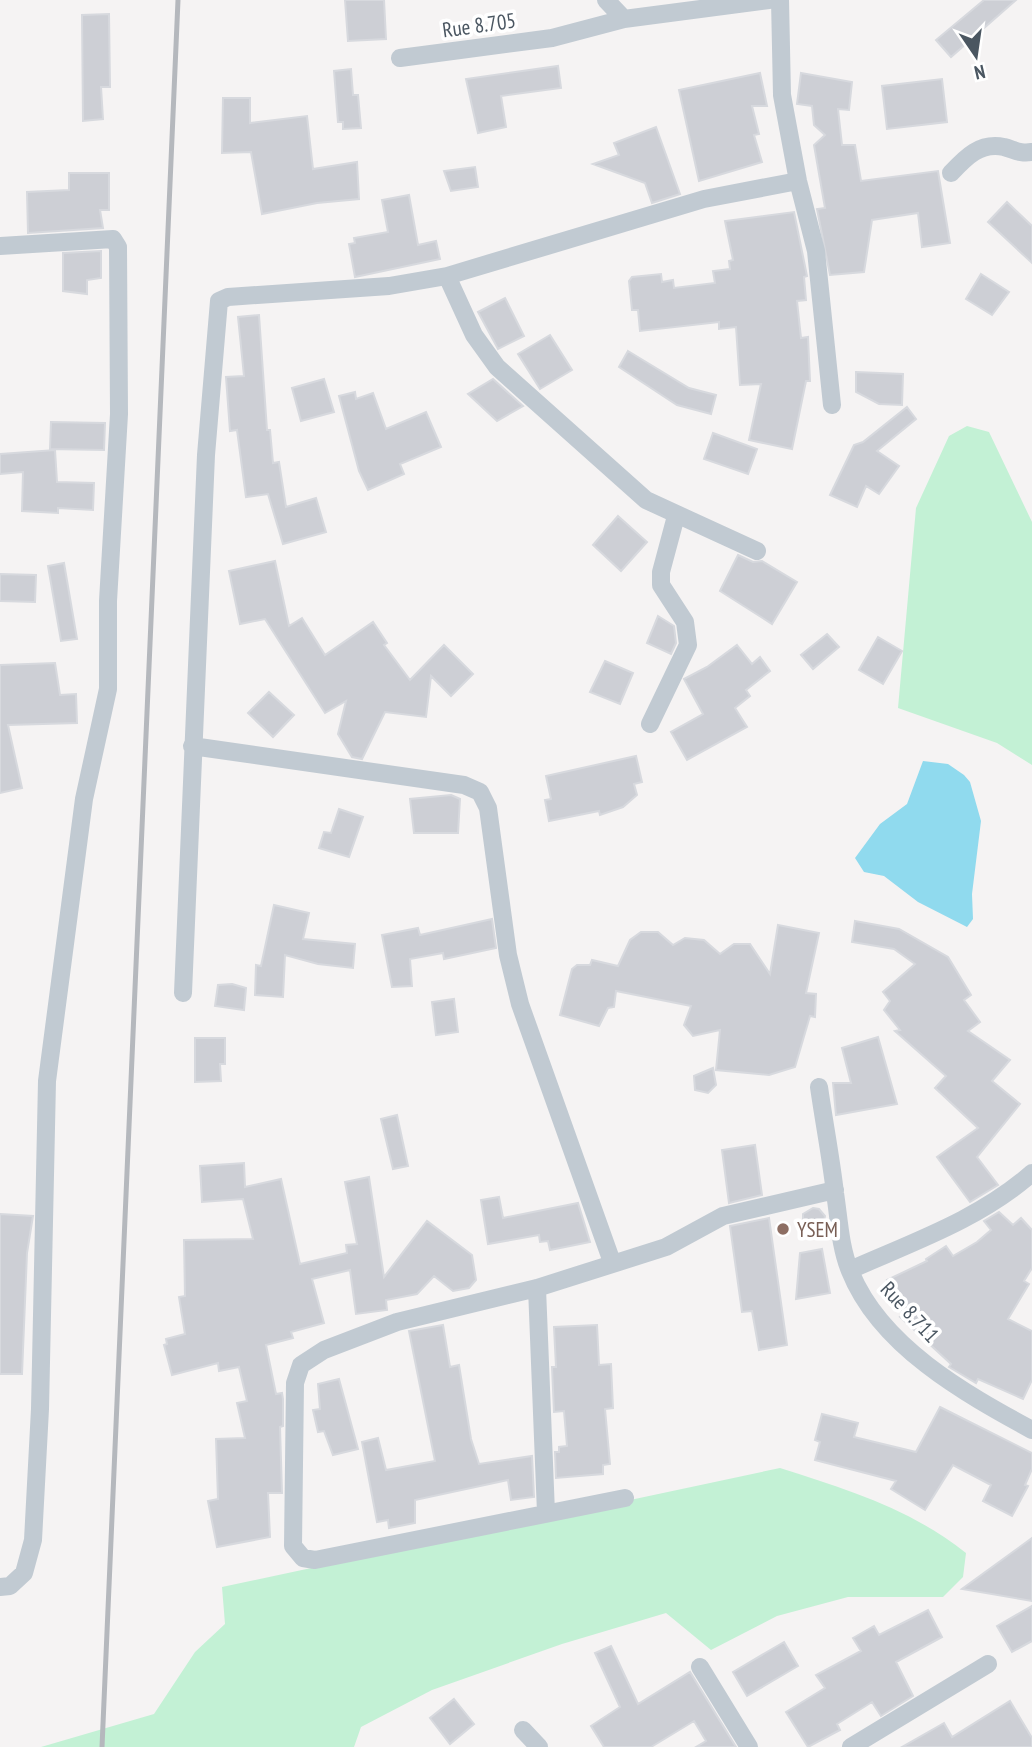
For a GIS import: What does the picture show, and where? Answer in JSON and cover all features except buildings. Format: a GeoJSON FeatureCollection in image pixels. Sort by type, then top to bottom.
{"type":"FeatureCollection","features":[{"type":"Feature","properties":{"kind":"street"},"geometry":{"type":"LineString","coordinates":[[606,0],[624,19]]}},
{"type":"Feature","properties":{"kind":"street","name":"Rue 8.705"},"geometry":{"type":"LineString","coordinates":[[400,58],[552,38],[624,19],[769,0]]}},
{"type":"Feature","properties":{"kind":"street"},"geometry":{"type":"LineString","coordinates":[[780,0],[782,95],[798,181],[816,251],[832,405]]}},
{"type":"Feature","properties":{"kind":"street"},"geometry":{"type":"LineString","coordinates":[[951,173],[972,151],[979,149],[1003,147],[1020,154],[1032,152]]}},
{"type":"Feature","properties":{"kind":"street"},"geometry":{"type":"LineString","coordinates":[[183,993],[206,455],[219,301],[228,297],[352,289],[447,276],[704,198],[798,181]]}},
{"type":"Feature","properties":{"kind":"street"},"geometry":{"type":"LineString","coordinates":[[0,246],[113,239],[118,247],[119,389],[108,601],[108,689],[85,799],[47,1081],[40,1409],[33,1540],[24,1573],[10,1586],[0,1587]]}},
{"type":"Feature","properties":{"kind":"street"},"geometry":{"type":"LineString","coordinates":[[447,276],[474,335],[497,367],[646,500],[757,551]]}},
{"type":"Feature","properties":{"kind":"street"},"geometry":{"type":"LineString","coordinates":[[650,724],[688,645],[685,622],[661,585],[661,572],[676,516]]}},
{"type":"Feature","properties":{"kind":"street"},"geometry":{"type":"LineString","coordinates":[[192,746],[464,785],[480,792],[488,808],[508,956],[520,1004],[612,1262]]}},
{"type":"Feature","properties":{"kind":"street","name":"Rue 8.711"},"geometry":{"type":"LineString","coordinates":[[819,1087],[842,1241],[850,1270],[865,1301],[922,1360],[990,1407],[1032,1430]]}},
{"type":"Feature","properties":{"kind":"street"},"geometry":{"type":"LineString","coordinates":[[850,1270],[967,1219],[1007,1195],[1032,1173]]}},
{"type":"Feature","properties":{"kind":"street"},"geometry":{"type":"LineString","coordinates":[[625,1498],[315,1560],[303,1558],[293,1546],[295,1383],[302,1365],[324,1350],[397,1322],[537,1288],[666,1247],[723,1216],[835,1190]]}},
{"type":"Feature","properties":{"kind":"street"},"geometry":{"type":"LineString","coordinates":[[537,1288],[546,1513]]}},
{"type":"Feature","properties":{"kind":"street"},"geometry":{"type":"LineString","coordinates":[[851,1747],[988,1664]]}},
{"type":"Feature","properties":{"kind":"street"},"geometry":{"type":"LineString","coordinates":[[700,1667],[749,1747]]}},
{"type":"Feature","properties":{"kind":"street"},"geometry":{"type":"LineString","coordinates":[[523,1730],[539,1747]]}},
{"type":"Feature","properties":{"kind":"green space"},"geometry":{"type":"Polygon","coordinates":[[[967,426],[989,432],[1032,522],[1032,765],[997,743],[898,708],[916,508],[949,436],[967,426]]]}},
{"type":"Feature","properties":{"kind":"green space"},"geometry":{"type":"Polygon","coordinates":[[[780,1468],[877,1502],[923,1524],[966,1553],[963,1577],[943,1597],[848,1597],[777,1616],[711,1650],[666,1613],[562,1644],[432,1690],[361,1727],[354,1747],[41,1747],[154,1714],[195,1652],[225,1624],[222,1587],[780,1468]]]}},
{"type":"Feature","properties":{"kind":"water"},"geometry":{"type":"Polygon","coordinates":[[[923,761],[948,764],[964,775],[970,782],[981,821],[972,894],[973,919],[967,927],[918,902],[884,876],[864,872],[855,858],[880,824],[907,804],[923,761]]]}},
{"type":"Feature","properties":{"kind":"railway"},"geometry":{"type":"LineString","coordinates":[[102,1747],[178,0]]}},
{"type":"Feature","properties":{"kind":"place","name":"YSEM"},"geometry":{"type":"Point","coordinates":[783,1229]}}]}
